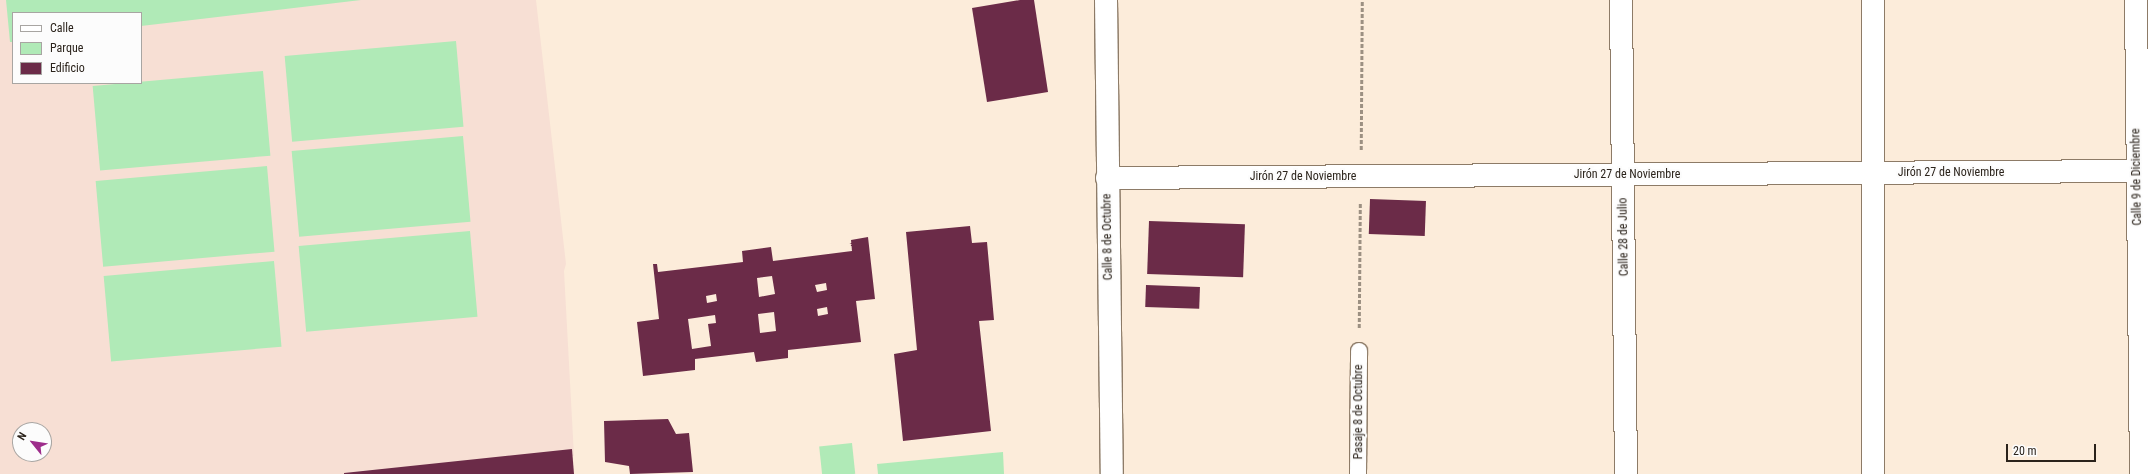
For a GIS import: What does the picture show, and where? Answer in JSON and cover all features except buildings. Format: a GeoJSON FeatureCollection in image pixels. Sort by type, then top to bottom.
{"type":"FeatureCollection","features":[{"type":"Feature","properties":{"kind":"street","name":"Calle 8 de Octubre"},"geometry":{"type":"LineString","coordinates":[[1106,0],[1107,178],[1112,474]]}},
{"type":"Feature","properties":{"kind":"street","name":"Calle 28 de Julio"},"geometry":{"type":"LineString","coordinates":[[1621,0],[1626,474]]}},
{"type":"Feature","properties":{"kind":"street"},"geometry":{"type":"LineString","coordinates":[[1873,0],[1873,474]]}},
{"type":"Feature","properties":{"kind":"street","name":"Calle 9 de Diciembre"},"geometry":{"type":"LineString","coordinates":[[2136,0],[2142,171],[2141,474]]}},
{"type":"Feature","properties":{"kind":"street","name":"Jirón 27 de Noviembre"},"geometry":{"type":"LineString","coordinates":[[1107,178],[2142,171]]}},
{"type":"Feature","properties":{"kind":"lane","name":"Pasaje 8 de Octubre"},"geometry":{"type":"LineString","coordinates":[[1358,474],[1359,351]]}},
{"type":"Feature","properties":{"kind":"shaded area"},"geometry":{"type":"Polygon","coordinates":[[[0,0],[536,0],[566,264],[564,271],[574,456],[399,474],[0,474],[0,0]]]}},
{"type":"Feature","properties":{"kind":"green space"},"geometry":{"type":"Polygon","coordinates":[[[6,0],[361,0],[142,26],[142,12],[12,12],[12,42],[10,42],[6,0]]]}},
{"type":"Feature","properties":{"kind":"green space"},"geometry":{"type":"Polygon","coordinates":[[[456,41],[463,127],[292,142],[285,56],[456,41]]]}},
{"type":"Feature","properties":{"kind":"green space"},"geometry":{"type":"Polygon","coordinates":[[[263,71],[270,156],[100,171],[93,86],[142,84],[142,82],[263,71]]]}},
{"type":"Feature","properties":{"kind":"green space"},"geometry":{"type":"Polygon","coordinates":[[[463,136],[470,222],[299,237],[292,151],[463,136]]]}},
{"type":"Feature","properties":{"kind":"green space"},"geometry":{"type":"Polygon","coordinates":[[[267,166],[274,252],[103,267],[96,181],[267,166]]]}},
{"type":"Feature","properties":{"kind":"green space"},"geometry":{"type":"Polygon","coordinates":[[[470,231],[477,317],[306,332],[299,246],[470,231]]]}},
{"type":"Feature","properties":{"kind":"green space"},"geometry":{"type":"Polygon","coordinates":[[[274,261],[281,347],[111,362],[104,276],[274,261]]]}},
{"type":"Feature","properties":{"kind":"green space"},"geometry":{"type":"Polygon","coordinates":[[[852,443],[855,474],[822,474],[819,446],[852,443]]]}},
{"type":"Feature","properties":{"kind":"green space"},"geometry":{"type":"Polygon","coordinates":[[[1003,452],[1004,474],[878,474],[877,464],[1003,452]]]}}]}
